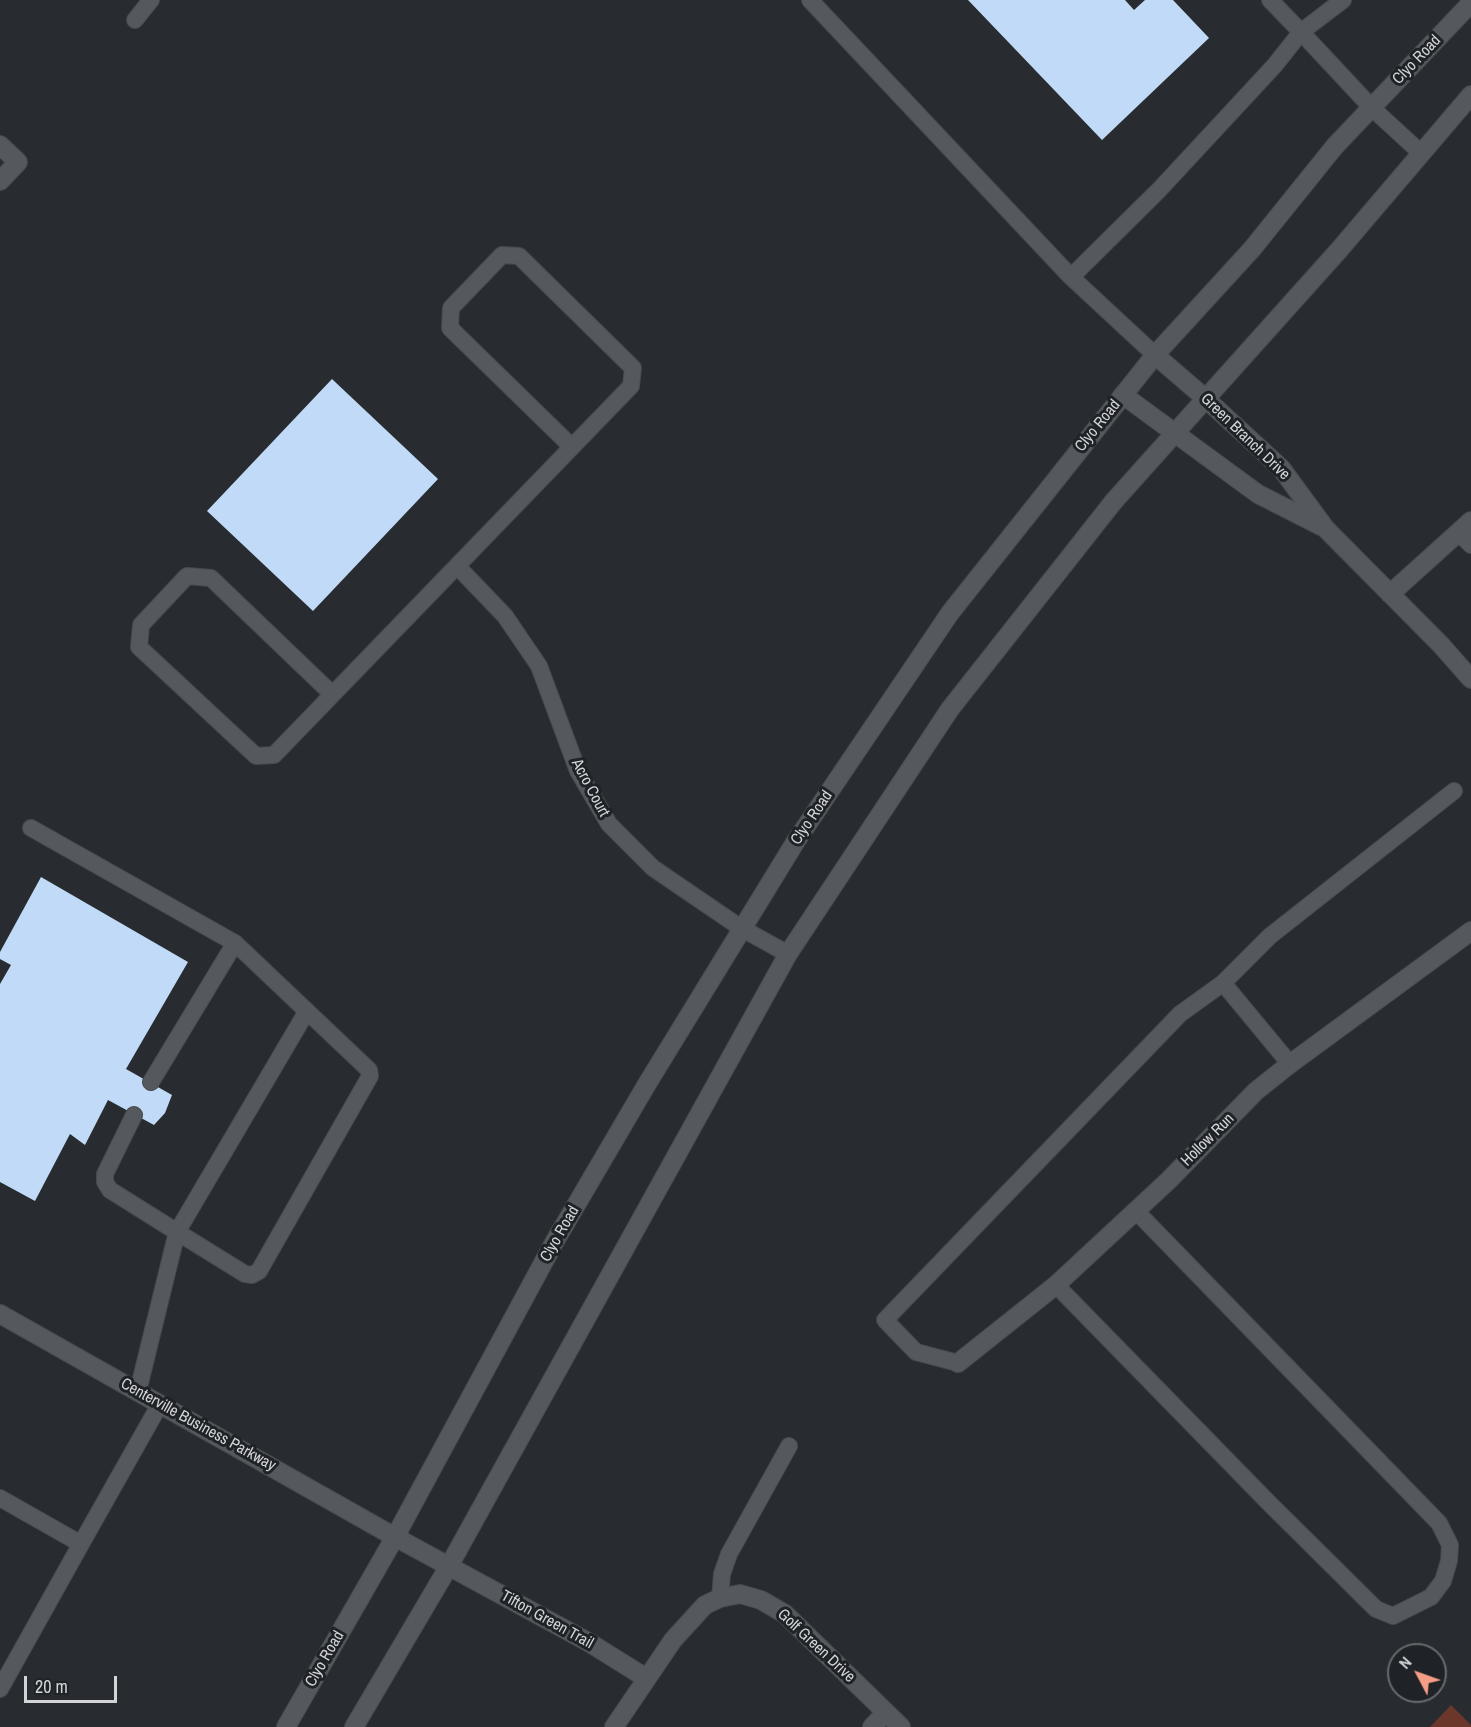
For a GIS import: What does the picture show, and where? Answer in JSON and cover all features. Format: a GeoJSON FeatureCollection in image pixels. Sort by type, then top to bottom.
{"type":"FeatureCollection","features":[{"type":"Feature","properties":{"kind":"street","name":"Clyo Road"},"geometry":{"type":"LineString","coordinates":[[286,1727],[394,1537],[555,1241],[647,1084],[796,841],[950,613],[1155,355],[1252,249],[1335,146],[1471,3]]}},
{"type":"Feature","properties":{"kind":"street"},"geometry":{"type":"LineString","coordinates":[[354,1727],[449,1566],[788,954],[950,709],[1114,501],[1339,250],[1471,95]]}},
{"type":"Feature","properties":{"kind":"street"},"geometry":{"type":"LineString","coordinates":[[0,145],[18,162],[0,181]]}},
{"type":"Feature","properties":{"kind":"street","name":"Green Branch Drive"},"geometry":{"type":"LineString","coordinates":[[1155,355],[1281,468],[1325,528],[1442,645],[1471,679]]}},
{"type":"Feature","properties":{"kind":"street","name":"Green Branch Drive"},"geometry":{"type":"LineString","coordinates":[[1123,395],[1173,434],[1258,494],[1325,528]]}},
{"type":"Feature","properties":{"kind":"street"},"geometry":{"type":"LineString","coordinates":[[1390,594],[1467,533]]}},
{"type":"Feature","properties":{"kind":"street","name":"Hollow Run"},"geometry":{"type":"LineString","coordinates":[[958,1363],[1056,1285],[1136,1210],[1256,1091],[1471,931]]}},
{"type":"Feature","properties":{"kind":"street","name":"Centerville Business Parkway"},"geometry":{"type":"LineString","coordinates":[[0,1314],[394,1537]]}},
{"type":"Feature","properties":{"kind":"street","name":"Tifton Green Trail"},"geometry":{"type":"LineString","coordinates":[[394,1537],[590,1643],[646,1678]]}},
{"type":"Feature","properties":{"kind":"street","name":"Golf Green Drive"},"geometry":{"type":"LineString","coordinates":[[720,1598],[740,1594],[761,1600],[785,1614],[902,1727]]}},
{"type":"Feature","properties":{"kind":"street"},"geometry":{"type":"LineString","coordinates":[[614,1727],[673,1640],[705,1605],[720,1598]]}},
{"type":"Feature","properties":{"kind":"street"},"geometry":{"type":"LineString","coordinates":[[872,1727],[886,1712]]}},
{"type":"Feature","properties":{"kind":"lane"},"geometry":{"type":"LineString","coordinates":[[135,20],[151,0]]}},
{"type":"Feature","properties":{"kind":"lane"},"geometry":{"type":"LineString","coordinates":[[810,0],[1071,277],[1155,355]]}},
{"type":"Feature","properties":{"kind":"lane"},"geometry":{"type":"LineString","coordinates":[[1270,0],[1372,108],[1422,154]]}},
{"type":"Feature","properties":{"kind":"lane"},"geometry":{"type":"LineString","coordinates":[[1071,277],[1160,190],[1275,65],[1301,32],[1343,0]]}},
{"type":"Feature","properties":{"kind":"lane"},"geometry":{"type":"LineString","coordinates":[[332,694],[211,578],[187,576],[141,625],[139,647],[256,756],[274,755],[632,386],[633,368],[519,256],[502,255],[452,308],[450,328],[572,447]]}},
{"type":"Feature","properties":{"kind":"lane","name":"Acro Court"},"geometry":{"type":"LineString","coordinates":[[457,566],[505,616],[539,666],[578,771],[609,824],[653,868],[741,928],[788,954]]}},
{"type":"Feature","properties":{"kind":"lane"},"geometry":{"type":"LineString","coordinates":[[958,1363],[916,1352],[885,1320],[1180,1014],[1223,983],[1270,936],[1454,791]]}},
{"type":"Feature","properties":{"kind":"lane"},"geometry":{"type":"LineString","coordinates":[[32,828],[235,943],[369,1070],[370,1076],[259,1270],[252,1275],[245,1274],[110,1190],[105,1182],[105,1174],[134,1115]]}},
{"type":"Feature","properties":{"kind":"lane"},"geometry":{"type":"LineString","coordinates":[[151,1082],[235,943]]}},
{"type":"Feature","properties":{"kind":"lane"},"geometry":{"type":"LineString","coordinates":[[1223,983],[1290,1064]]}},
{"type":"Feature","properties":{"kind":"lane"},"geometry":{"type":"LineString","coordinates":[[138,1391],[177,1233],[307,1011]]}},
{"type":"Feature","properties":{"kind":"lane"},"geometry":{"type":"LineString","coordinates":[[1056,1285],[1376,1609],[1393,1616],[1431,1597],[1443,1581],[1449,1561],[1450,1545],[1438,1523],[1136,1210]]}},
{"type":"Feature","properties":{"kind":"lane"},"geometry":{"type":"LineString","coordinates":[[0,1689],[160,1404]]}},
{"type":"Feature","properties":{"kind":"lane"},"geometry":{"type":"LineString","coordinates":[[720,1598],[722,1574],[729,1554],[789,1446]]}},
{"type":"Feature","properties":{"kind":"lane"},"geometry":{"type":"LineString","coordinates":[[0,1498],[81,1544]]}},
{"type":"Feature","properties":{"kind":"shaded area"},"geometry":{"type":"Polygon","coordinates":[[[1451,1705],[1471,1727],[1430,1727],[1451,1705]]]}},
{"type":"Feature","properties":{"kind":"building"},"geometry":{"type":"Polygon","coordinates":[[[968,0],[1125,0],[1134,10],[1145,0],[1173,0],[1209,38],[1102,140],[968,0]]]}},
{"type":"Feature","properties":{"kind":"building"},"geometry":{"type":"Polygon","coordinates":[[[332,379],[438,479],[313,611],[207,511],[332,379]]]}},
{"type":"Feature","properties":{"kind":"building"},"geometry":{"type":"Polygon","coordinates":[[[41,877],[188,962],[126,1069],[172,1095],[165,1113],[154,1125],[108,1100],[85,1145],[70,1134],[35,1201],[0,1182],[0,984],[11,965],[0,959],[0,952],[41,877]]]}}]}
